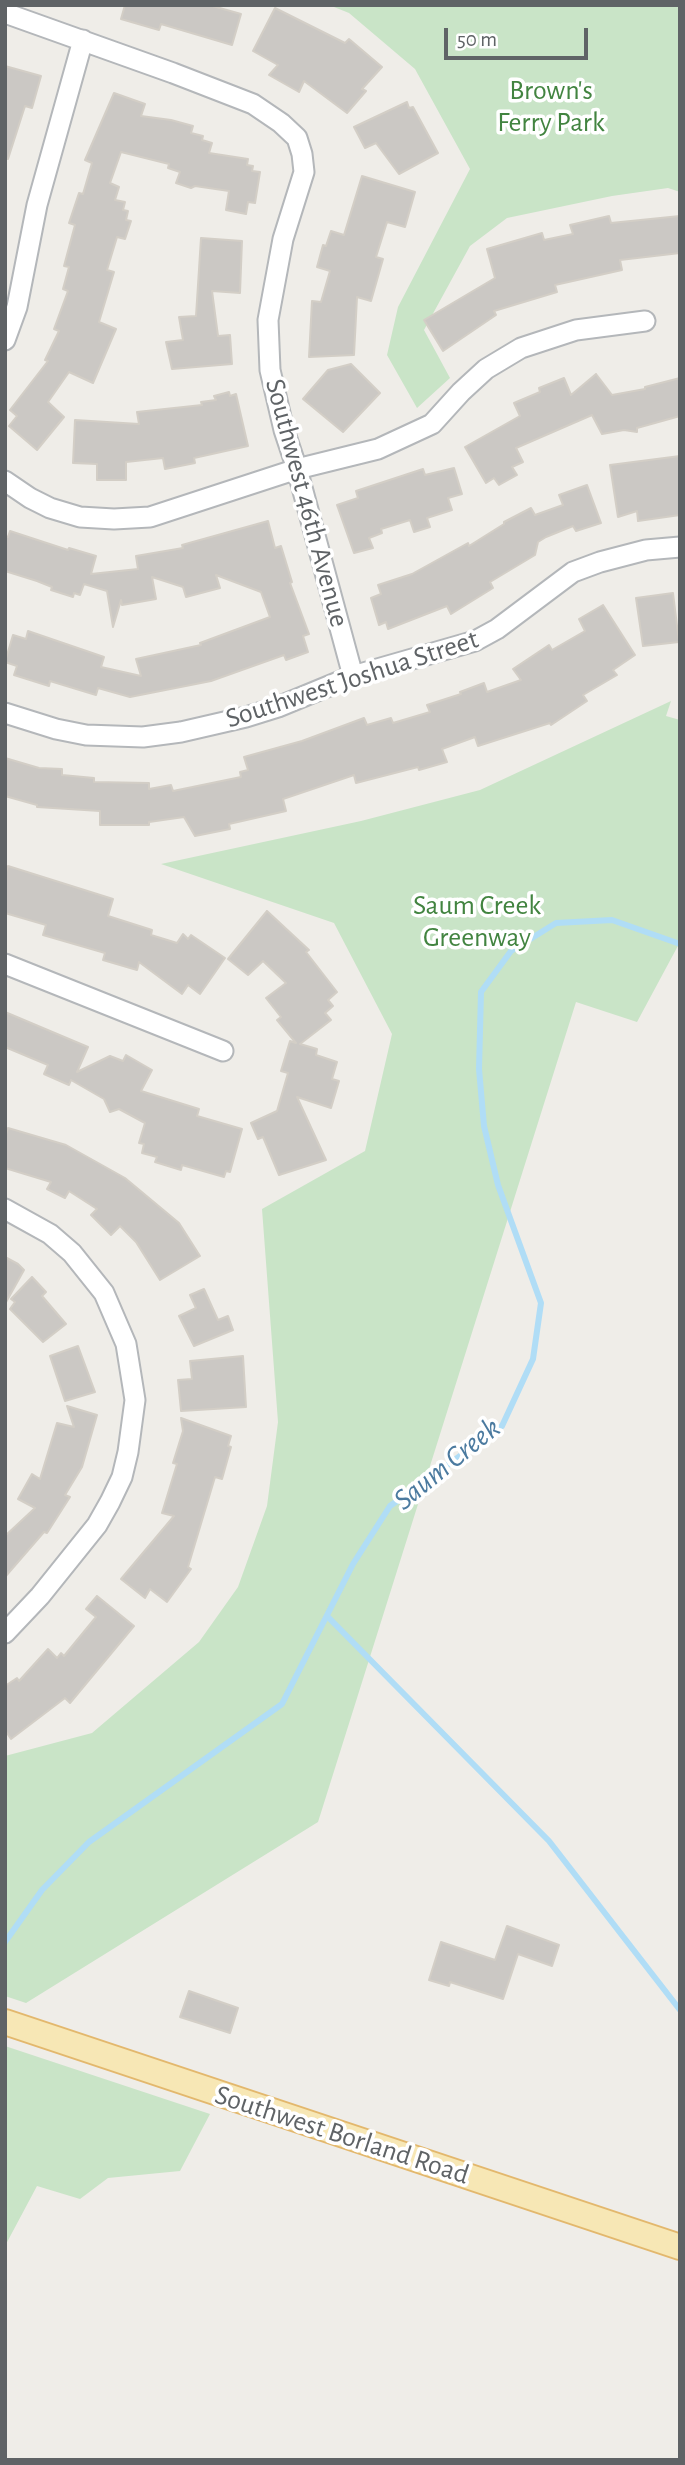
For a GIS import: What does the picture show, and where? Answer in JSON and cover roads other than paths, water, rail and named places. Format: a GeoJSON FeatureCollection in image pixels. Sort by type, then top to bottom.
{"type":"FeatureCollection","features":[{"type":"Feature","properties":{"kind":"main road","name":"Southwest Borland Road"},"geometry":{"type":"LineString","coordinates":[[5,2022],[680,2247]]}},
{"type":"Feature","properties":{"kind":"street","name":"Southwest 46th Avenue"},"geometry":{"type":"LineString","coordinates":[[5,13],[253,104],[297,138],[304,172],[284,239],[268,320],[270,370],[284,430],[353,676]]}},
{"type":"Feature","properties":{"kind":"street"},"geometry":{"type":"LineString","coordinates":[[5,340],[18,307],[37,205],[83,40]]}},
{"type":"Feature","properties":{"kind":"street"},"geometry":{"type":"LineString","coordinates":[[5,481],[50,508],[80,517],[150,517],[297,469],[378,449],[432,424],[486,369],[521,348],[576,330],[645,321]]}},
{"type":"Feature","properties":{"kind":"street","name":"Southwest Joshua Street"},"geometry":{"type":"LineString","coordinates":[[5,713],[56,729],[86,734],[143,737],[181,732],[247,717],[353,676],[475,641],[496,629],[573,572],[646,550],[680,547]]}},
{"type":"Feature","properties":{"kind":"street"},"geometry":{"type":"LineString","coordinates":[[5,964],[223,1051]]}},
{"type":"Feature","properties":{"kind":"street"},"geometry":{"type":"LineString","coordinates":[[5,1209],[50,1234],[72,1252],[104,1293],[126,1344],[135,1399],[128,1452],[122,1476],[110,1503],[97,1525],[40,1596],[5,1633]]}},
{"type":"Feature","properties":{"kind":"waterway","name":"Saum Creek"},"geometry":{"type":"LineString","coordinates":[[5,1942],[42,1890],[89,1842],[282,1704],[353,1564],[390,1506],[502,1426],[533,1359],[541,1303],[498,1185],[484,1126],[479,1069],[481,992],[511,951],[556,923],[612,920],[680,944]]}},
{"type":"Feature","properties":{"kind":"waterway"},"geometry":{"type":"LineString","coordinates":[[327,1616],[549,1841],[680,2010]]}},
{"type":"Feature","properties":{"kind":"park label","name":"Brown's Ferry Park"},"geometry":{"type":"Point","coordinates":[551,107]}},
{"type":"Feature","properties":{"kind":"park label","name":"Saum Creek Greenway"},"geometry":{"type":"Point","coordinates":[477,922]}}]}
